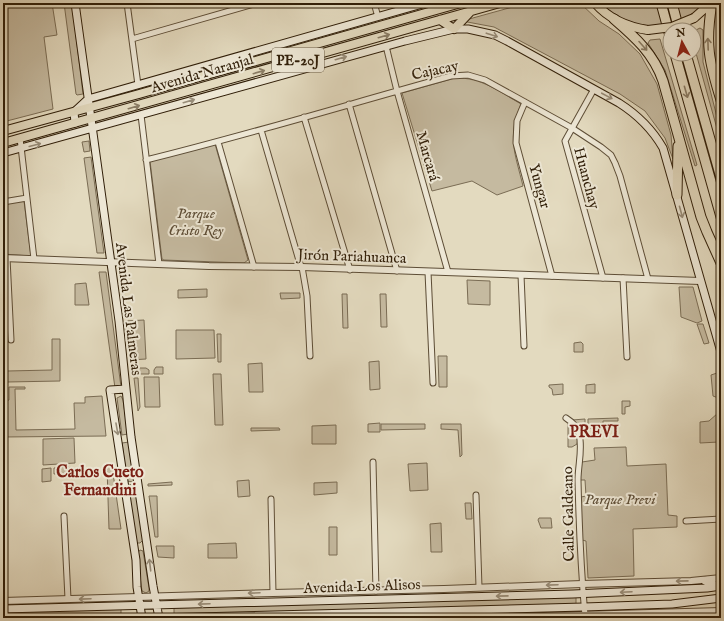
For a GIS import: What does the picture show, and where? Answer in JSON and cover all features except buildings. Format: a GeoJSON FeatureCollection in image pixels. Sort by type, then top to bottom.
{"type":"FeatureCollection","features":[{"type":"Feature","properties":{"kind":"highway"},"geometry":{"type":"LineString","coordinates":[[431,12],[436,3]]}},
{"type":"Feature","properties":{"kind":"highway","name":"Avenida Naranjal"},"geometry":{"type":"LineString","coordinates":[[3,131],[74,112],[89,103],[139,94],[460,3]]}},
{"type":"Feature","properties":{"kind":"highway","name":"Avenida Naranjal"},"geometry":{"type":"LineString","coordinates":[[3,143],[500,3]]}},
{"type":"Feature","properties":{"kind":"highway"},"geometry":{"type":"LineString","coordinates":[[595,3],[606,14],[614,19],[625,24],[648,30],[672,27],[694,18],[711,3]]}},
{"type":"Feature","properties":{"kind":"highway"},"geometry":{"type":"LineString","coordinates":[[661,3],[666,22]]}},
{"type":"Feature","properties":{"kind":"highway"},"geometry":{"type":"LineString","coordinates":[[672,3],[677,22]]}},
{"type":"Feature","properties":{"kind":"highway"},"geometry":{"type":"LineString","coordinates":[[711,3],[708,25],[710,64],[721,100]]}},
{"type":"Feature","properties":{"kind":"highway"},"geometry":{"type":"LineString","coordinates":[[440,20],[454,29],[471,11]]}},
{"type":"Feature","properties":{"kind":"highway"},"geometry":{"type":"LineString","coordinates":[[614,19],[637,39],[654,60],[663,81],[704,224],[721,263]]}},
{"type":"Feature","properties":{"kind":"highway"},"geometry":{"type":"LineString","coordinates":[[677,62],[721,218]]}},
{"type":"Feature","properties":{"kind":"highway"},"geometry":{"type":"LineString","coordinates":[[688,62],[721,178]]}},
{"type":"Feature","properties":{"kind":"highway"},"geometry":{"type":"LineString","coordinates":[[715,82],[721,93]]}},
{"type":"Feature","properties":{"kind":"highway"},"geometry":{"type":"LineString","coordinates":[[677,195],[679,137]]}},
{"type":"Feature","properties":{"kind":"main road","name":"Avenida Las Palmeras"},"geometry":{"type":"LineString","coordinates":[[75,3],[119,321],[131,437],[159,618]]}},
{"type":"Feature","properties":{"kind":"main road","name":"Avenida Naranjal"},"geometry":{"type":"LineString","coordinates":[[89,103],[138,85],[426,3]]}},
{"type":"Feature","properties":{"kind":"main road","name":"Avenida Naranjal"},"geometry":{"type":"LineString","coordinates":[[3,153],[386,46],[454,29]]}},
{"type":"Feature","properties":{"kind":"main road"},"geometry":{"type":"LineString","coordinates":[[454,29],[495,35],[507,41],[633,112],[656,136],[663,148],[721,352]]}},
{"type":"Feature","properties":{"kind":"main road"},"geometry":{"type":"LineString","coordinates":[[74,112],[75,122]]}},
{"type":"Feature","properties":{"kind":"main road","name":"Avenida Las Palmeras"},"geometry":{"type":"LineString","coordinates":[[126,389],[110,390],[134,545],[138,597],[142,618]]}},
{"type":"Feature","properties":{"kind":"main road"},"geometry":{"type":"LineString","coordinates":[[134,545],[147,544]]}},
{"type":"Feature","properties":{"kind":"main road"},"geometry":{"type":"LineString","coordinates":[[705,580],[720,586]]}},
{"type":"Feature","properties":{"kind":"main road","name":"Avenida Los Alisos"},"geometry":{"type":"LineString","coordinates":[[3,609],[583,594],[707,588],[720,586]]}},
{"type":"Feature","properties":{"kind":"main road","name":"Avenida Los Alisos"},"geometry":{"type":"LineString","coordinates":[[156,618],[672,604],[721,598]]}},
{"type":"Feature","properties":{"kind":"street"},"geometry":{"type":"LineString","coordinates":[[127,3],[138,85]]}},
{"type":"Feature","properties":{"kind":"street"},"geometry":{"type":"LineString","coordinates":[[132,39],[257,3]]}},
{"type":"Feature","properties":{"kind":"street"},"geometry":{"type":"LineString","coordinates":[[374,3],[378,17]]}},
{"type":"Feature","properties":{"kind":"street","name":"Marcará"},"geometry":{"type":"LineString","coordinates":[[386,46],[397,91],[448,272]]}},
{"type":"Feature","properties":{"kind":"street","name":"Cajacay"},"geometry":{"type":"LineString","coordinates":[[146,160],[218,142],[451,76],[468,76],[485,80],[572,128],[611,155],[620,176],[648,279]]}},
{"type":"Feature","properties":{"kind":"street","name":"Huanchay"},"geometry":{"type":"LineString","coordinates":[[594,89],[565,141],[603,278]]}},
{"type":"Feature","properties":{"kind":"street","name":"Yungar"},"geometry":{"type":"LineString","coordinates":[[525,102],[517,121],[516,143],[552,276]]}},
{"type":"Feature","properties":{"kind":"street"},"geometry":{"type":"LineString","coordinates":[[349,104],[397,271]]}},
{"type":"Feature","properties":{"kind":"street"},"geometry":{"type":"LineString","coordinates":[[141,115],[159,264]]}},
{"type":"Feature","properties":{"kind":"street"},"geometry":{"type":"LineString","coordinates":[[304,117],[350,270]]}},
{"type":"Feature","properties":{"kind":"street"},"geometry":{"type":"LineString","coordinates":[[261,130],[302,267],[307,296],[310,356]]}},
{"type":"Feature","properties":{"kind":"street"},"geometry":{"type":"LineString","coordinates":[[20,138],[34,259]]}},
{"type":"Feature","properties":{"kind":"street"},"geometry":{"type":"LineString","coordinates":[[218,142],[254,267]]}},
{"type":"Feature","properties":{"kind":"street"},"geometry":{"type":"LineString","coordinates":[[3,202],[27,198]]}},
{"type":"Feature","properties":{"kind":"street"},"geometry":{"type":"LineString","coordinates":[[5,258],[11,340]]}},
{"type":"Feature","properties":{"kind":"street","name":"Jirón Pariahuanca"},"geometry":{"type":"LineString","coordinates":[[5,258],[700,281]]}},
{"type":"Feature","properties":{"kind":"street"},"geometry":{"type":"LineString","coordinates":[[428,272],[433,384]]}},
{"type":"Feature","properties":{"kind":"street"},"geometry":{"type":"LineString","coordinates":[[521,275],[524,346]]}},
{"type":"Feature","properties":{"kind":"street"},"geometry":{"type":"LineString","coordinates":[[623,278],[627,357]]}},
{"type":"Feature","properties":{"kind":"street","name":"Calle Galdeano"},"geometry":{"type":"LineString","coordinates":[[566,418],[574,424],[579,435],[580,451],[578,478],[582,584],[585,616]]}},
{"type":"Feature","properties":{"kind":"street"},"geometry":{"type":"LineString","coordinates":[[373,462],[376,591]]}},
{"type":"Feature","properties":{"kind":"street"},"geometry":{"type":"LineString","coordinates":[[476,495],[479,587]]}},
{"type":"Feature","properties":{"kind":"street"},"geometry":{"type":"LineString","coordinates":[[271,499],[273,593]]}},
{"type":"Feature","properties":{"kind":"street"},"geometry":{"type":"LineString","coordinates":[[64,516],[68,599]]}},
{"type":"Feature","properties":{"kind":"street"},"geometry":{"type":"LineString","coordinates":[[686,521],[721,519]]}},
{"type":"Feature","properties":{"kind":"street","name":"Avenida Los Alisos"},"geometry":{"type":"LineString","coordinates":[[3,601],[376,591],[705,580],[721,578]]}},
{"type":"Feature","properties":{"kind":"street"},"geometry":{"type":"LineString","coordinates":[[474,618],[681,615],[721,612]]}},
{"type":"Feature","properties":{"kind":"green space"},"geometry":{"type":"Polygon","coordinates":[[[3,3],[52,3],[57,35],[44,37],[53,109],[3,122],[3,3]]]}},
{"type":"Feature","properties":{"kind":"green space"},"geometry":{"type":"Polygon","coordinates":[[[64,3],[72,3],[83,94],[76,94],[64,3]]]}},
{"type":"Feature","properties":{"kind":"green space"},"geometry":{"type":"Polygon","coordinates":[[[527,3],[580,3],[599,21],[619,34],[640,54],[657,84],[671,135],[673,159],[665,138],[645,111],[620,94],[494,27],[462,21],[527,3]]]}},
{"type":"Feature","properties":{"kind":"green space"},"geometry":{"type":"Polygon","coordinates":[[[602,3],[704,3],[693,13],[681,20],[675,22],[662,22],[662,25],[639,24],[625,20],[613,13],[602,3]]]}},
{"type":"Feature","properties":{"kind":"green space"},"geometry":{"type":"Polygon","coordinates":[[[702,29],[703,62],[721,133],[721,143],[698,62],[702,62],[702,29]]]}},
{"type":"Feature","properties":{"kind":"green space"},"geometry":{"type":"Polygon","coordinates":[[[660,39],[662,46],[662,62],[667,62],[697,165],[695,166],[665,70],[648,43],[650,40],[660,39]]]}},
{"type":"Feature","properties":{"kind":"green space"},"geometry":{"type":"Polygon","coordinates":[[[455,78],[473,80],[490,86],[521,104],[514,127],[513,136],[515,155],[523,186],[497,195],[472,181],[432,191],[402,93],[455,78]]]}},
{"type":"Feature","properties":{"kind":"green space"},"geometry":{"type":"Polygon","coordinates":[[[89,141],[90,151],[84,152],[82,142],[89,141]]]}},
{"type":"Feature","properties":{"kind":"green space","name":"Parque Cristo Rey"},"geometry":{"type":"Polygon","coordinates":[[[215,144],[248,260],[244,263],[164,260],[162,259],[150,161],[215,144]]]}},
{"type":"Feature","properties":{"kind":"green space"},"geometry":{"type":"Polygon","coordinates":[[[91,157],[104,253],[97,253],[84,158],[91,157]]]}},
{"type":"Feature","properties":{"kind":"green space"},"geometry":{"type":"Polygon","coordinates":[[[24,201],[31,256],[3,254],[3,204],[24,201]]]}},
{"type":"Feature","properties":{"kind":"green space"},"geometry":{"type":"Polygon","coordinates":[[[99,272],[106,272],[121,387],[115,388],[99,272]]]}},
{"type":"Feature","properties":{"kind":"green space"},"geometry":{"type":"Polygon","coordinates":[[[467,280],[490,281],[490,305],[468,304],[467,280]]]}},
{"type":"Feature","properties":{"kind":"green space"},"geometry":{"type":"Polygon","coordinates":[[[86,283],[89,305],[75,305],[75,284],[86,283]]]}},
{"type":"Feature","properties":{"kind":"green space"},"geometry":{"type":"Polygon","coordinates":[[[679,287],[693,287],[702,321],[697,323],[681,317],[679,287]]]}},
{"type":"Feature","properties":{"kind":"green space"},"geometry":{"type":"Polygon","coordinates":[[[207,289],[207,297],[178,298],[178,290],[207,289]]]}},
{"type":"Feature","properties":{"kind":"green space"},"geometry":{"type":"Polygon","coordinates":[[[280,293],[300,293],[300,298],[281,299],[280,293]]]}},
{"type":"Feature","properties":{"kind":"green space"},"geometry":{"type":"Polygon","coordinates":[[[342,294],[347,294],[348,328],[343,328],[342,294]]]}},
{"type":"Feature","properties":{"kind":"green space"},"geometry":{"type":"Polygon","coordinates":[[[380,294],[386,294],[387,327],[381,327],[380,294]]]}},
{"type":"Feature","properties":{"kind":"green space"},"geometry":{"type":"Polygon","coordinates":[[[144,320],[146,359],[130,360],[125,321],[144,320]]]}},
{"type":"Feature","properties":{"kind":"green space"},"geometry":{"type":"Polygon","coordinates":[[[697,324],[703,324],[709,343],[704,344],[697,324]]]}},
{"type":"Feature","properties":{"kind":"green space"},"geometry":{"type":"Polygon","coordinates":[[[176,330],[214,330],[215,358],[176,359],[176,330]]]}},
{"type":"Feature","properties":{"kind":"green space"},"geometry":{"type":"Polygon","coordinates":[[[217,334],[221,334],[221,362],[218,362],[217,334]]]}},
{"type":"Feature","properties":{"kind":"green space"},"geometry":{"type":"Polygon","coordinates":[[[52,339],[60,339],[60,381],[7,382],[7,371],[52,370],[52,339]]]}},
{"type":"Feature","properties":{"kind":"green space"},"geometry":{"type":"Polygon","coordinates":[[[581,342],[583,344],[583,352],[574,352],[574,343],[581,342]]]}},
{"type":"Feature","properties":{"kind":"green space"},"geometry":{"type":"Polygon","coordinates":[[[438,356],[447,356],[447,387],[439,387],[438,356]]]}},
{"type":"Feature","properties":{"kind":"green space"},"geometry":{"type":"Polygon","coordinates":[[[379,361],[380,389],[370,390],[369,362],[379,361]]]}},
{"type":"Feature","properties":{"kind":"green space"},"geometry":{"type":"Polygon","coordinates":[[[262,363],[263,392],[249,392],[248,364],[262,363]]]}},
{"type":"Feature","properties":{"kind":"green space"},"geometry":{"type":"Polygon","coordinates":[[[156,367],[163,367],[163,374],[154,374],[156,367]]]}},
{"type":"Feature","properties":{"kind":"green space"},"geometry":{"type":"Polygon","coordinates":[[[132,368],[146,368],[149,370],[149,374],[133,374],[132,368]]]}},
{"type":"Feature","properties":{"kind":"green space"},"geometry":{"type":"Polygon","coordinates":[[[717,373],[721,390],[721,399],[713,396],[711,375],[717,373]]]}},
{"type":"Feature","properties":{"kind":"green space"},"geometry":{"type":"Polygon","coordinates":[[[213,374],[221,374],[223,425],[215,425],[213,374]]]}},
{"type":"Feature","properties":{"kind":"green space"},"geometry":{"type":"Polygon","coordinates":[[[144,377],[159,377],[160,407],[145,407],[144,377]]]}},
{"type":"Feature","properties":{"kind":"green space"},"geometry":{"type":"Polygon","coordinates":[[[134,378],[138,378],[140,407],[138,411],[134,378]]]}},
{"type":"Feature","properties":{"kind":"green space"},"geometry":{"type":"Polygon","coordinates":[[[563,384],[563,394],[553,395],[552,389],[549,385],[563,384]]]}},
{"type":"Feature","properties":{"kind":"green space"},"geometry":{"type":"Polygon","coordinates":[[[595,384],[595,393],[586,393],[586,385],[595,384]]]}},
{"type":"Feature","properties":{"kind":"green space"},"geometry":{"type":"Polygon","coordinates":[[[9,387],[25,387],[25,389],[15,389],[16,430],[75,429],[74,403],[85,403],[85,397],[102,396],[106,436],[3,437],[3,431],[7,430],[6,401],[9,400],[9,387]]]}},
{"type":"Feature","properties":{"kind":"green space"},"geometry":{"type":"Polygon","coordinates":[[[121,396],[123,400],[128,434],[122,435],[117,398],[121,396]]]}},
{"type":"Feature","properties":{"kind":"green space"},"geometry":{"type":"Polygon","coordinates":[[[622,401],[630,401],[630,406],[625,407],[625,414],[622,414],[622,401]]]}},
{"type":"Feature","properties":{"kind":"green space"},"geometry":{"type":"Polygon","coordinates":[[[718,413],[719,442],[700,443],[700,422],[709,421],[718,413]]]}},
{"type":"Feature","properties":{"kind":"green space"},"geometry":{"type":"Polygon","coordinates":[[[618,418],[618,421],[603,421],[603,428],[588,428],[588,419],[618,418]]]}},
{"type":"Feature","properties":{"kind":"green space"},"geometry":{"type":"Polygon","coordinates":[[[585,419],[585,436],[581,436],[572,420],[585,419]]]}},
{"type":"Feature","properties":{"kind":"green space"},"geometry":{"type":"Polygon","coordinates":[[[380,423],[380,432],[368,432],[368,424],[380,423]]]}},
{"type":"Feature","properties":{"kind":"green space"},"geometry":{"type":"Polygon","coordinates":[[[381,424],[425,424],[425,429],[381,430],[381,424]]]}},
{"type":"Feature","properties":{"kind":"green space"},"geometry":{"type":"Polygon","coordinates":[[[441,424],[461,424],[462,455],[460,457],[458,430],[441,429],[441,424]]]}},
{"type":"Feature","properties":{"kind":"green space"},"geometry":{"type":"Polygon","coordinates":[[[568,424],[577,435],[577,444],[572,447],[568,447],[568,424]]]}},
{"type":"Feature","properties":{"kind":"green space"},"geometry":{"type":"Polygon","coordinates":[[[336,425],[336,444],[312,444],[312,426],[336,425]]]}},
{"type":"Feature","properties":{"kind":"green space"},"geometry":{"type":"Polygon","coordinates":[[[251,428],[279,428],[280,430],[251,431],[251,428]]]}},
{"type":"Feature","properties":{"kind":"green space"},"geometry":{"type":"Polygon","coordinates":[[[74,438],[75,463],[43,465],[43,439],[74,438]]]}},
{"type":"Feature","properties":{"kind":"green space"},"geometry":{"type":"Polygon","coordinates":[[[129,442],[133,482],[127,481],[122,443],[129,442]]]}},
{"type":"Feature","properties":{"kind":"green space","name":"Parque Previ"},"geometry":{"type":"Polygon","coordinates":[[[626,447],[627,466],[666,464],[668,515],[677,516],[677,527],[633,529],[634,576],[588,578],[586,541],[582,540],[581,497],[586,496],[585,480],[580,480],[580,468],[582,462],[595,460],[594,448],[626,447]]]}},
{"type":"Feature","properties":{"kind":"green space"},"geometry":{"type":"Polygon","coordinates":[[[427,463],[428,490],[410,491],[408,464],[427,463]]]}},
{"type":"Feature","properties":{"kind":"green space"},"geometry":{"type":"Polygon","coordinates":[[[112,466],[121,529],[109,529],[107,467],[112,466]]]}},
{"type":"Feature","properties":{"kind":"green space"},"geometry":{"type":"Polygon","coordinates":[[[69,467],[70,473],[54,474],[54,468],[69,467]]]}},
{"type":"Feature","properties":{"kind":"green space"},"geometry":{"type":"Polygon","coordinates":[[[51,468],[51,481],[42,482],[42,469],[51,468]]]}},
{"type":"Feature","properties":{"kind":"green space"},"geometry":{"type":"Polygon","coordinates":[[[249,480],[250,496],[238,497],[237,481],[249,480]]]}},
{"type":"Feature","properties":{"kind":"green space"},"geometry":{"type":"Polygon","coordinates":[[[172,482],[172,485],[148,486],[148,484],[172,482]]]}},
{"type":"Feature","properties":{"kind":"green space"},"geometry":{"type":"Polygon","coordinates":[[[337,482],[337,493],[314,495],[314,483],[337,482]]]}},
{"type":"Feature","properties":{"kind":"green space"},"geometry":{"type":"Polygon","coordinates":[[[135,484],[143,540],[140,543],[137,543],[136,541],[128,485],[135,484]]]}},
{"type":"Feature","properties":{"kind":"green space"},"geometry":{"type":"Polygon","coordinates":[[[149,496],[157,496],[158,537],[155,537],[149,496]]]}},
{"type":"Feature","properties":{"kind":"green space"},"geometry":{"type":"Polygon","coordinates":[[[465,503],[471,503],[472,519],[466,519],[465,503]]]}},
{"type":"Feature","properties":{"kind":"green space"},"geometry":{"type":"Polygon","coordinates":[[[539,518],[551,518],[552,528],[541,528],[538,520],[539,518]]]}},
{"type":"Feature","properties":{"kind":"green space"},"geometry":{"type":"Polygon","coordinates":[[[441,523],[442,552],[431,552],[430,524],[441,523]]]}},
{"type":"Feature","properties":{"kind":"green space"},"geometry":{"type":"Polygon","coordinates":[[[329,527],[337,527],[337,555],[329,555],[329,527]]]}},
{"type":"Feature","properties":{"kind":"green space"},"geometry":{"type":"Polygon","coordinates":[[[236,543],[237,558],[208,558],[208,544],[236,543]]]}},
{"type":"Feature","properties":{"kind":"green space"},"geometry":{"type":"Polygon","coordinates":[[[156,546],[174,546],[174,558],[158,557],[156,546]]]}},
{"type":"Feature","properties":{"kind":"green space"},"geometry":{"type":"Polygon","coordinates":[[[140,550],[143,551],[149,588],[149,591],[146,593],[142,591],[137,554],[140,550]]]}},
{"type":"Feature","properties":{"kind":"green space"},"geometry":{"type":"Polygon","coordinates":[[[576,597],[576,604],[174,615],[174,608],[576,597]]]}},
{"type":"Feature","properties":{"kind":"green space"},"geometry":{"type":"Polygon","coordinates":[[[121,609],[121,616],[3,618],[3,612],[121,609]]]}},
{"type":"Feature","properties":{"kind":"district","name":"PREVI"},"geometry":{"type":"Point","coordinates":[594,431]}},
{"type":"Feature","properties":{"kind":"district","name":"Carlos Cueto Fernandini"},"geometry":{"type":"Point","coordinates":[100,480]}}]}
